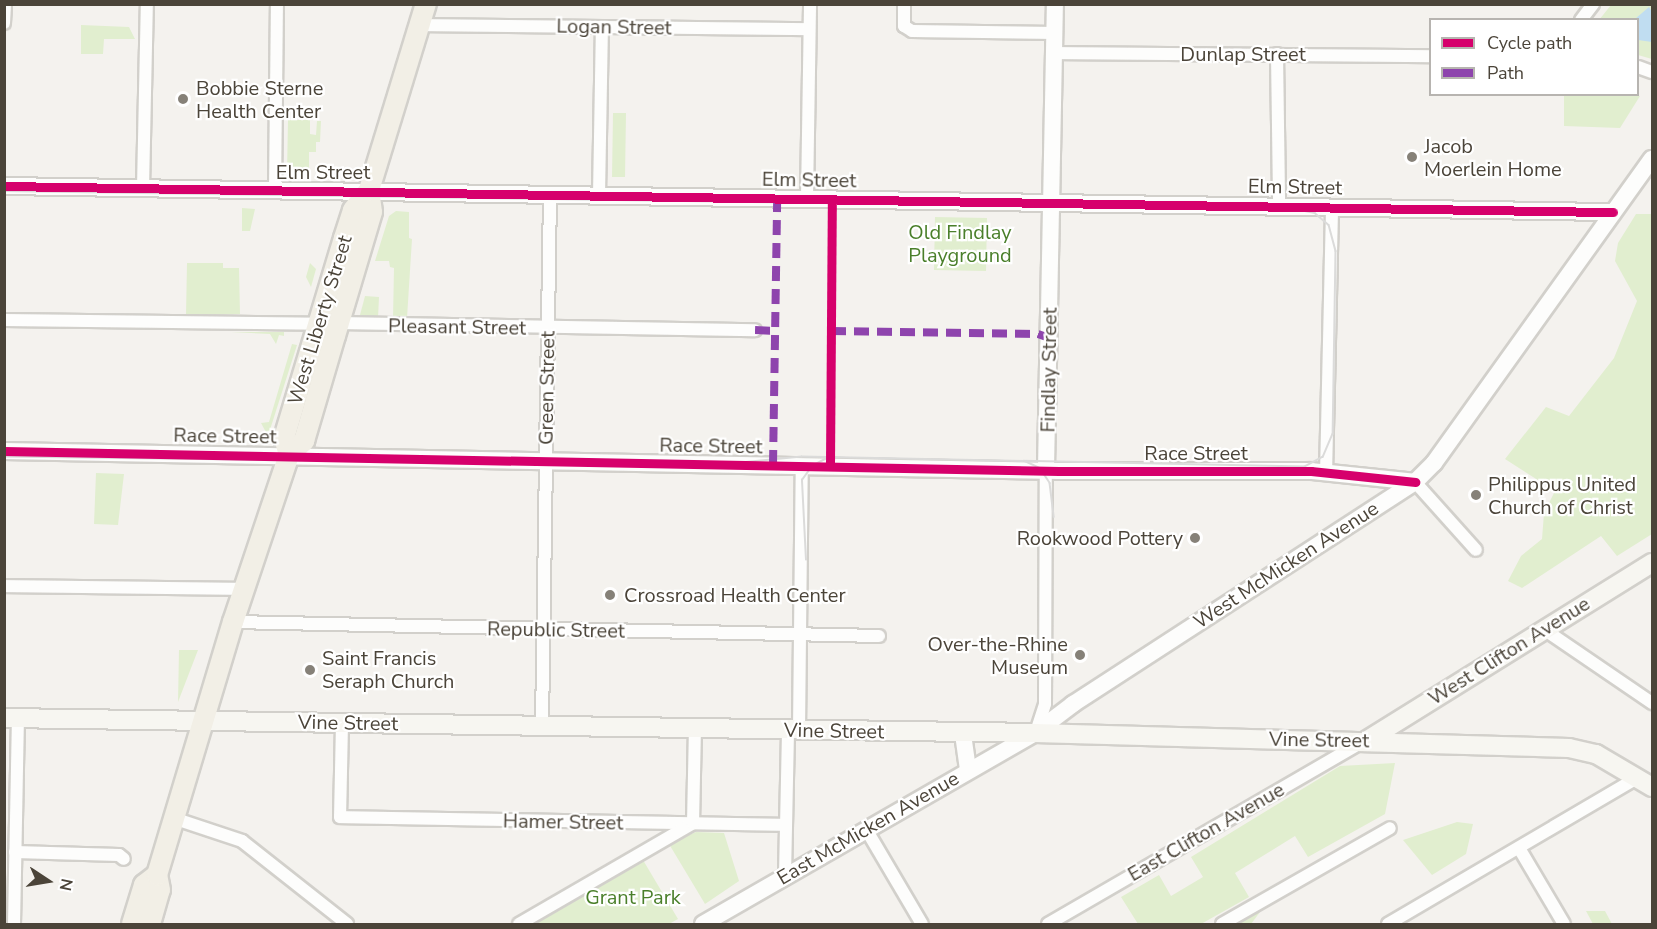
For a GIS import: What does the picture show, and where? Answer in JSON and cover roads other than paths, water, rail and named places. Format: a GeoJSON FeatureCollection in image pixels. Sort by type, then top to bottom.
{"type":"FeatureCollection","features":[{"type":"Feature","properties":{"kind":"main road","name":"West Liberty Street"},"geometry":{"type":"LineString","coordinates":[[289,455],[284,438],[353,210],[369,190],[426,4]]}},
{"type":"Feature","properties":{"kind":"main road","name":"West Liberty Street"},"geometry":{"type":"LineString","coordinates":[[157,875],[233,622],[289,455],[304,441],[372,212],[369,190]]}},
{"type":"Feature","properties":{"kind":"main road","name":"West Clifton Avenue"},"geometry":{"type":"LineString","coordinates":[[1366,741],[1653,563]]}},
{"type":"Feature","properties":{"kind":"main road","name":"Vine Street"},"geometry":{"type":"LineString","coordinates":[[11,718],[1035,734],[1569,748],[1596,754],[1646,782]]}},
{"type":"Feature","properties":{"kind":"main road"},"geometry":{"type":"LineString","coordinates":[[132,924],[144,885],[157,875],[160,890],[150,924]]}},
{"type":"Feature","properties":{"kind":"street"},"geometry":{"type":"LineString","coordinates":[[4,23],[5,4]]}},
{"type":"Feature","properties":{"kind":"street"},"geometry":{"type":"LineString","coordinates":[[142,188],[147,4]]}},
{"type":"Feature","properties":{"kind":"street"},"geometry":{"type":"LineString","coordinates":[[274,190],[277,4]]}},
{"type":"Feature","properties":{"kind":"street"},"geometry":{"type":"LineString","coordinates":[[807,198],[810,4]]}},
{"type":"Feature","properties":{"kind":"street"},"geometry":{"type":"LineString","coordinates":[[904,4],[904,26],[917,31],[1055,33]]}},
{"type":"Feature","properties":{"kind":"street","name":"Findlay Street"},"geometry":{"type":"LineString","coordinates":[[1035,734],[1045,704],[1046,468],[1055,4]]}},
{"type":"Feature","properties":{"kind":"street"},"geometry":{"type":"LineString","coordinates":[[1582,18],[1593,4]]}},
{"type":"Feature","properties":{"kind":"street","name":"Logan Street"},"geometry":{"type":"LineString","coordinates":[[420,25],[809,29]]}},
{"type":"Feature","properties":{"kind":"street"},"geometry":{"type":"LineString","coordinates":[[599,195],[603,27]]}},
{"type":"Feature","properties":{"kind":"street","name":"Dunlap Street"},"geometry":{"type":"LineString","coordinates":[[1055,53],[1429,56]]}},
{"type":"Feature","properties":{"kind":"street"},"geometry":{"type":"LineString","coordinates":[[1277,54],[1279,204]]}},
{"type":"Feature","properties":{"kind":"street","name":"West McMicken Avenue"},"geometry":{"type":"LineString","coordinates":[[1035,734],[1073,704],[1415,482],[1434,463],[1653,159]]}},
{"type":"Feature","properties":{"kind":"street","name":"Elm Street"},"geometry":{"type":"LineString","coordinates":[[4,186],[1279,204],[1613,212]]}},
{"type":"Feature","properties":{"kind":"street","name":"Green Street"},"geometry":{"type":"LineString","coordinates":[[542,725],[550,194]]}},
{"type":"Feature","properties":{"kind":"street"},"geometry":{"type":"LineString","coordinates":[[1326,474],[1332,206]]}},
{"type":"Feature","properties":{"kind":"street"},"geometry":{"type":"LineString","coordinates":[[4,320],[319,324]]}},
{"type":"Feature","properties":{"kind":"street","name":"Pleasant Street"},"geometry":{"type":"LineString","coordinates":[[339,323],[549,329],[755,330]]}},
{"type":"Feature","properties":{"kind":"street","name":"Race Street"},"geometry":{"type":"LineString","coordinates":[[4,451],[1326,474],[1415,482]]}},
{"type":"Feature","properties":{"kind":"street"},"geometry":{"type":"LineString","coordinates":[[785,875],[786,825],[800,635],[802,465]]}},
{"type":"Feature","properties":{"kind":"street"},"geometry":{"type":"LineString","coordinates":[[1415,482],[1476,550]]}},
{"type":"Feature","properties":{"kind":"street"},"geometry":{"type":"LineString","coordinates":[[4,586],[244,589]]}},
{"type":"Feature","properties":{"kind":"street","name":"Republic Street"},"geometry":{"type":"LineString","coordinates":[[233,622],[879,636]]}},
{"type":"Feature","properties":{"kind":"street"},"geometry":{"type":"LineString","coordinates":[[1545,630],[1653,703]]}},
{"type":"Feature","properties":{"kind":"street"},"geometry":{"type":"LineString","coordinates":[[11,718],[15,852],[14,924]]}},
{"type":"Feature","properties":{"kind":"street","name":"Hamer Street"},"geometry":{"type":"LineString","coordinates":[[342,723],[340,817],[786,825]]}},
{"type":"Feature","properties":{"kind":"street"},"geometry":{"type":"LineString","coordinates":[[519,924],[693,823],[695,729]]}},
{"type":"Feature","properties":{"kind":"street"},"geometry":{"type":"LineString","coordinates":[[963,734],[968,771]]}},
{"type":"Feature","properties":{"kind":"street","name":"East McMicken Avenue"},"geometry":{"type":"LineString","coordinates":[[703,924],[1035,734]]}},
{"type":"Feature","properties":{"kind":"street","name":"East Clifton Avenue"},"geometry":{"type":"LineString","coordinates":[[1048,924],[1366,741]]}},
{"type":"Feature","properties":{"kind":"street"},"geometry":{"type":"LineString","coordinates":[[1388,924],[1409,919],[1519,848],[1646,782]]}},
{"type":"Feature","properties":{"kind":"street"},"geometry":{"type":"LineString","coordinates":[[173,818],[242,840],[347,924]]}},
{"type":"Feature","properties":{"kind":"street"},"geometry":{"type":"LineString","coordinates":[[1222,924],[1390,828]]}},
{"type":"Feature","properties":{"kind":"street"},"geometry":{"type":"LineString","coordinates":[[866,829],[922,924]]}},
{"type":"Feature","properties":{"kind":"street"},"geometry":{"type":"LineString","coordinates":[[1519,848],[1564,924]]}},
{"type":"Feature","properties":{"kind":"street"},"geometry":{"type":"LineString","coordinates":[[15,852],[119,855],[124,859]]}},
{"type":"Feature","properties":{"kind":"water"},"geometry":{"type":"Polygon","coordinates":[[[1649,7],[1652,12],[1652,42],[1639,40],[1639,18],[1636,18],[1649,7]]]}},
{"type":"Feature","properties":{"kind":"tram line"},"geometry":{"type":"LineString","coordinates":[[4,191],[1300,210],[1315,213],[1329,225],[1336,251],[1333,434],[1323,457],[1305,467],[802,457],[710,466],[4,457]]}},
{"type":"Feature","properties":{"kind":"tram line"},"geometry":{"type":"LineString","coordinates":[[806,560],[802,480],[812,466],[827,458]]}},
{"type":"Feature","properties":{"kind":"tram line"},"geometry":{"type":"LineString","coordinates":[[1025,461],[1040,468],[1050,483],[1054,517]]}},
{"type":"Feature","properties":{"kind":"place","name":"Bobbie Sterne Health Center"},"geometry":{"type":"Point","coordinates":[183,99]}},
{"type":"Feature","properties":{"kind":"place","name":"Jacob Moerlein Home"},"geometry":{"type":"Point","coordinates":[1412,157]}},
{"type":"Feature","properties":{"kind":"place","name":"Philippus United Church of Christ"},"geometry":{"type":"Point","coordinates":[1476,495]}},
{"type":"Feature","properties":{"kind":"place","name":"Rookwood Pottery"},"geometry":{"type":"Point","coordinates":[1195,538]}},
{"type":"Feature","properties":{"kind":"place","name":"Crossroad Health Center"},"geometry":{"type":"Point","coordinates":[610,595]}},
{"type":"Feature","properties":{"kind":"place","name":"Over-the-Rhine Museum"},"geometry":{"type":"Point","coordinates":[1080,655]}},
{"type":"Feature","properties":{"kind":"place","name":"Saint Francis Seraph Church"},"geometry":{"type":"Point","coordinates":[310,670]}},
{"type":"Feature","properties":{"kind":"park label","name":"Old Findlay Playground"},"geometry":{"type":"Point","coordinates":[960,244]}},
{"type":"Feature","properties":{"kind":"park label","name":"Grant Park"},"geometry":{"type":"Point","coordinates":[633,897]}}]}
